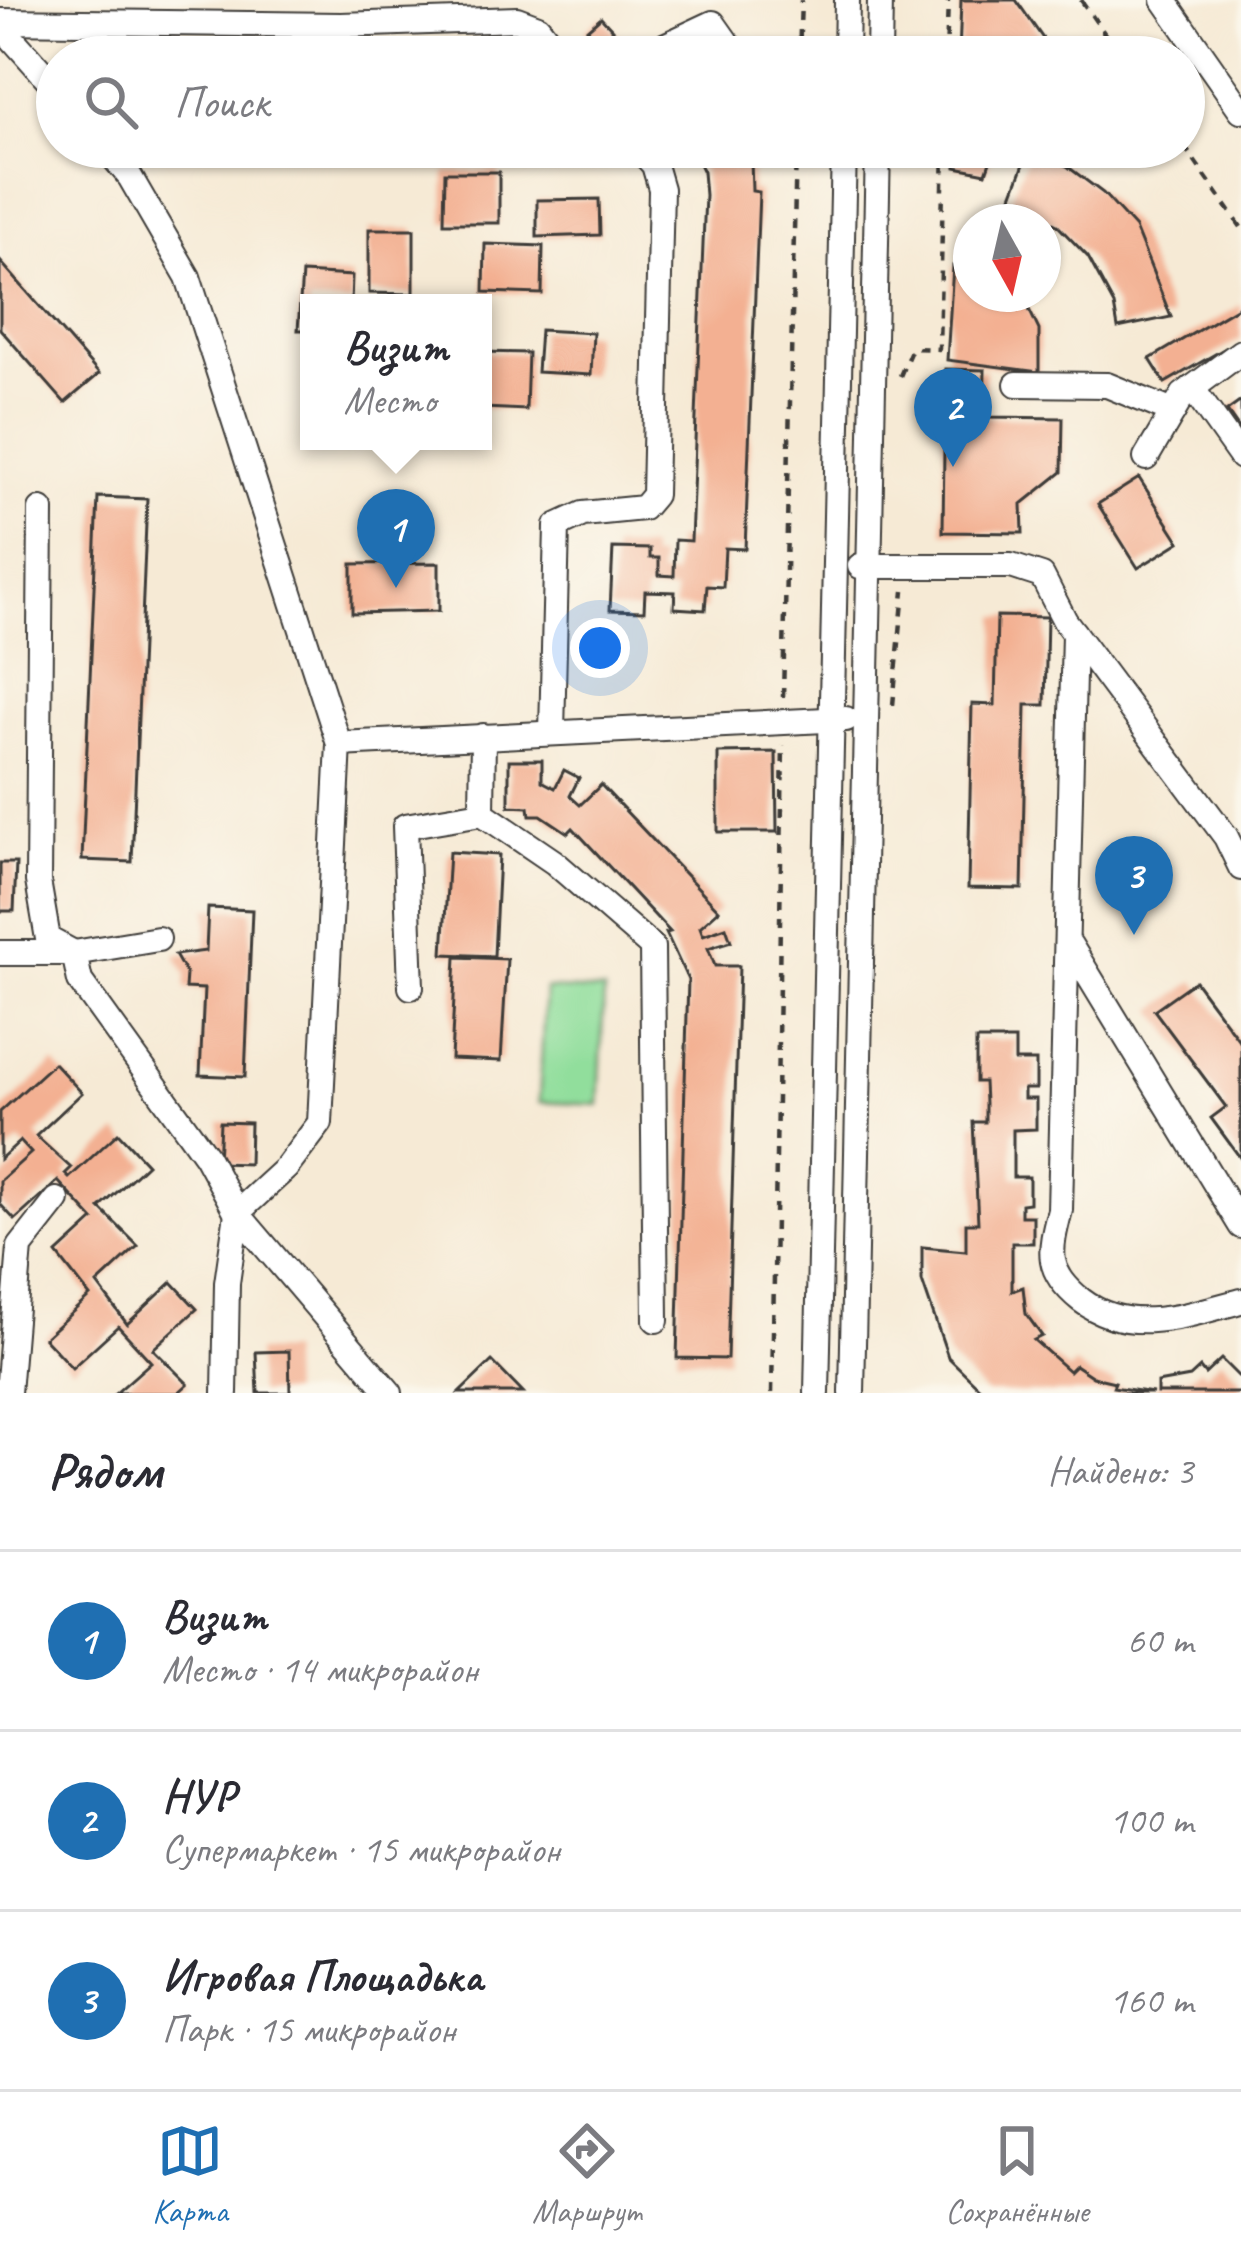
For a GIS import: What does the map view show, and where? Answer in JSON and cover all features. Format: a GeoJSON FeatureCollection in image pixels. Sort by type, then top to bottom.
{"type":"FeatureCollection","features":[{"type":"Feature","properties":{"kind":"street"},"geometry":{"type":"LineString","coordinates":[[207,0],[220,25]]}},
{"type":"Feature","properties":{"kind":"street"},"geometry":{"type":"LineString","coordinates":[[846,36],[847,0]]}},
{"type":"Feature","properties":{"kind":"street"},"geometry":{"type":"LineString","coordinates":[[879,36],[880,0]]}},
{"type":"Feature","properties":{"kind":"street"},"geometry":{"type":"LineString","coordinates":[[1164,0],[1189,36]]}},
{"type":"Feature","properties":{"kind":"street"},"geometry":{"type":"LineString","coordinates":[[0,23],[220,25],[295,12],[519,10],[545,36]]}},
{"type":"Feature","properties":{"kind":"street"},"geometry":{"type":"LineString","coordinates":[[0,23],[36,65]]}},
{"type":"Feature","properties":{"kind":"street"},"geometry":{"type":"LineString","coordinates":[[685,36],[713,23],[722,36]]}},
{"type":"Feature","properties":{"kind":"street"},"geometry":{"type":"LineString","coordinates":[[1205,59],[1241,110]]}},
{"type":"Feature","properties":{"kind":"street"},"geometry":{"type":"LineString","coordinates":[[122,168],[188,277],[339,744],[320,1123],[286,1168],[237,1213],[226,1282],[225,1393]]}},
{"type":"Feature","properties":{"kind":"street"},"geometry":{"type":"LineString","coordinates":[[552,732],[557,526],[583,514],[643,508],[654,495],[661,189],[655,168]]}},
{"type":"Feature","properties":{"kind":"street"},"geometry":{"type":"LineString","coordinates":[[817,1393],[844,168]]}},
{"type":"Feature","properties":{"kind":"street"},"geometry":{"type":"LineString","coordinates":[[852,1393],[878,168]]}},
{"type":"Feature","properties":{"kind":"street"},"geometry":{"type":"LineString","coordinates":[[1146,458],[1192,388],[1241,352]]}},
{"type":"Feature","properties":{"kind":"street"},"geometry":{"type":"LineString","coordinates":[[1017,384],[1107,385],[1173,412]]}},
{"type":"Feature","properties":{"kind":"street"},"geometry":{"type":"LineString","coordinates":[[1192,388],[1241,457]]}},
{"type":"Feature","properties":{"kind":"street"},"geometry":{"type":"LineString","coordinates":[[41,510],[38,881],[48,939],[74,952]]}},
{"type":"Feature","properties":{"kind":"street"},"geometry":{"type":"LineString","coordinates":[[837,565],[1011,566],[1042,576],[1074,633],[1226,837],[1241,866]]}},
{"type":"Feature","properties":{"kind":"street"},"geometry":{"type":"LineString","coordinates":[[1074,633],[1060,1210],[1049,1249],[1059,1282],[1101,1316],[1134,1323],[1241,1301]]}},
{"type":"Feature","properties":{"kind":"street"},"geometry":{"type":"LineString","coordinates":[[339,744],[868,718]]}},
{"type":"Feature","properties":{"kind":"street"},"geometry":{"type":"LineString","coordinates":[[482,813],[483,736]]}},
{"type":"Feature","properties":{"kind":"street"},"geometry":{"type":"LineString","coordinates":[[411,987],[405,826],[482,813],[554,862],[652,947],[656,1320]]}},
{"type":"Feature","properties":{"kind":"street"},"geometry":{"type":"LineString","coordinates":[[0,952],[74,952],[158,939]]}},
{"type":"Feature","properties":{"kind":"street"},"geometry":{"type":"LineString","coordinates":[[1068,943],[1241,1226]]}},
{"type":"Feature","properties":{"kind":"street"},"geometry":{"type":"LineString","coordinates":[[74,952],[80,981],[206,1156],[237,1213],[389,1393]]}},
{"type":"Feature","properties":{"kind":"street"},"geometry":{"type":"LineString","coordinates":[[8,1393],[20,1247],[57,1200]]}},
{"type":"Feature","properties":{"kind":"path"},"geometry":{"type":"LineString","coordinates":[[800,36],[801,0]]}},
{"type":"Feature","properties":{"kind":"path"},"geometry":{"type":"LineString","coordinates":[[947,36],[948,0]]}},
{"type":"Feature","properties":{"kind":"path"},"geometry":{"type":"LineString","coordinates":[[1081,0],[1106,36]]}},
{"type":"Feature","properties":{"kind":"path"},"geometry":{"type":"LineString","coordinates":[[772,1393],[795,168]]}},
{"type":"Feature","properties":{"kind":"path"},"geometry":{"type":"LineString","coordinates":[[898,380],[912,348],[939,349],[943,168]]}},
{"type":"Feature","properties":{"kind":"path"},"geometry":{"type":"LineString","coordinates":[[1199,168],[1241,227]]}},
{"type":"Feature","properties":{"kind":"path"},"geometry":{"type":"LineString","coordinates":[[893,710],[907,564]]}},
{"type":"Feature","properties":{"kind":"green space"},"geometry":{"type":"Polygon","coordinates":[[[545,989],[604,991],[599,1105],[539,1102],[545,989]]]}},
{"type":"Feature","properties":{"kind":"building"},"geometry":{"type":"Polygon","coordinates":[[[961,0],[1016,0],[1041,36],[960,36],[961,0]]]}},
{"type":"Feature","properties":{"kind":"building"},"geometry":{"type":"Polygon","coordinates":[[[601,17],[618,36],[589,36],[585,31],[601,17]]]}},
{"type":"Feature","properties":{"kind":"building"},"geometry":{"type":"Polygon","coordinates":[[[701,168],[751,168],[752,191],[759,192],[745,549],[725,548],[723,587],[707,586],[705,610],[674,608],[675,592],[645,591],[644,611],[610,610],[613,548],[650,549],[650,558],[659,558],[659,575],[674,576],[675,540],[691,541],[701,168]]]}},
{"type":"Feature","properties":{"kind":"building"},"geometry":{"type":"Polygon","coordinates":[[[1023,168],[1070,168],[1103,193],[1135,228],[1171,317],[1118,328],[1114,305],[1088,257],[1061,229],[1061,204],[1010,201],[1023,168]]]}},
{"type":"Feature","properties":{"kind":"building"},"geometry":{"type":"Polygon","coordinates":[[[445,172],[499,172],[499,223],[444,223],[445,172]]]}},
{"type":"Feature","properties":{"kind":"building"},"geometry":{"type":"Polygon","coordinates":[[[599,199],[600,235],[537,237],[537,200],[599,199]]]}},
{"type":"Feature","properties":{"kind":"building"},"geometry":{"type":"Polygon","coordinates":[[[369,229],[414,229],[414,294],[369,293],[369,229]]]}},
{"type":"Feature","properties":{"kind":"building"},"geometry":{"type":"Polygon","coordinates":[[[485,244],[543,246],[542,294],[484,292],[485,244]]]}},
{"type":"Feature","properties":{"kind":"building"},"geometry":{"type":"Polygon","coordinates":[[[0,261],[99,374],[65,403],[0,329],[0,261]]]}},
{"type":"Feature","properties":{"kind":"building"},"geometry":{"type":"Polygon","coordinates":[[[953,266],[953,312],[1030,312],[1039,330],[1039,372],[947,360],[953,266]]]}},
{"type":"Feature","properties":{"kind":"building"},"geometry":{"type":"Polygon","coordinates":[[[302,273],[352,276],[351,294],[301,294],[302,273]]]}},
{"type":"Feature","properties":{"kind":"building"},"geometry":{"type":"Polygon","coordinates":[[[1241,305],[1241,339],[1165,383],[1150,359],[1241,305]]]}},
{"type":"Feature","properties":{"kind":"building"},"geometry":{"type":"Polygon","coordinates":[[[540,330],[593,333],[591,375],[537,372],[540,330]]]}},
{"type":"Feature","properties":{"kind":"building"},"geometry":{"type":"Polygon","coordinates":[[[492,352],[528,353],[526,410],[492,408],[492,352]]]}},
{"type":"Feature","properties":{"kind":"building"},"geometry":{"type":"Polygon","coordinates":[[[945,369],[985,370],[984,417],[1063,418],[1062,472],[1022,504],[1023,533],[943,532],[945,369]]]}},
{"type":"Feature","properties":{"kind":"building"},"geometry":{"type":"Polygon","coordinates":[[[1241,401],[1241,431],[1227,411],[1241,401]]]}},
{"type":"Feature","properties":{"kind":"building"},"geometry":{"type":"Polygon","coordinates":[[[1139,478],[1180,542],[1138,568],[1098,504],[1139,478]]]}},
{"type":"Feature","properties":{"kind":"building"},"geometry":{"type":"Polygon","coordinates":[[[98,497],[147,499],[132,862],[82,860],[98,497]]]}},
{"type":"Feature","properties":{"kind":"building"},"geometry":{"type":"Polygon","coordinates":[[[439,563],[439,611],[352,613],[352,564],[439,563]]]}},
{"type":"Feature","properties":{"kind":"building"},"geometry":{"type":"Polygon","coordinates":[[[997,616],[1047,617],[1045,705],[1026,705],[1022,889],[968,888],[972,704],[995,705],[997,616]]]}},
{"type":"Feature","properties":{"kind":"building"},"geometry":{"type":"Polygon","coordinates":[[[776,752],[777,832],[718,832],[718,753],[776,752]]]}},
{"type":"Feature","properties":{"kind":"building"},"geometry":{"type":"Polygon","coordinates":[[[509,760],[542,760],[542,781],[555,788],[564,770],[579,778],[570,796],[580,805],[601,785],[719,910],[700,927],[703,935],[726,927],[731,941],[708,948],[715,966],[739,966],[727,1359],[677,1358],[688,980],[666,933],[670,932],[573,828],[568,833],[541,815],[530,815],[529,807],[509,806],[509,760]]]}},
{"type":"Feature","properties":{"kind":"building"},"geometry":{"type":"Polygon","coordinates":[[[449,852],[499,855],[494,956],[443,954],[449,852]]]}},
{"type":"Feature","properties":{"kind":"building"},"geometry":{"type":"Polygon","coordinates":[[[0,863],[16,863],[14,911],[0,911],[0,863]]]}},
{"type":"Feature","properties":{"kind":"building"},"geometry":{"type":"Polygon","coordinates":[[[208,908],[252,910],[245,1077],[200,1075],[204,989],[185,988],[186,974],[175,955],[206,951],[208,908]]]}},
{"type":"Feature","properties":{"kind":"building"},"geometry":{"type":"Polygon","coordinates":[[[456,957],[507,959],[501,1061],[451,1059],[456,957]]]}},
{"type":"Feature","properties":{"kind":"building"},"geometry":{"type":"Polygon","coordinates":[[[1195,981],[1241,1043],[1241,1159],[1211,1118],[1226,1107],[1154,1010],[1195,981]]]}},
{"type":"Feature","properties":{"kind":"building"},"geometry":{"type":"Polygon","coordinates":[[[976,1040],[1015,1040],[1015,1061],[1036,1061],[1036,1089],[1024,1089],[1024,1099],[1036,1099],[1036,1129],[1013,1130],[1013,1177],[1029,1177],[1029,1203],[1021,1204],[1021,1216],[1033,1216],[1033,1243],[1012,1243],[1012,1291],[1023,1287],[1026,1314],[1042,1336],[1034,1340],[1069,1371],[1075,1365],[1093,1377],[1115,1382],[1113,1387],[1153,1393],[985,1393],[948,1357],[922,1281],[922,1247],[966,1251],[966,1223],[978,1223],[973,1122],[985,1122],[985,1103],[984,1082],[976,1082],[976,1040]]]}},
{"type":"Feature","properties":{"kind":"building"},"geometry":{"type":"Polygon","coordinates":[[[54,1063],[82,1093],[36,1136],[71,1168],[65,1174],[69,1178],[118,1133],[147,1164],[100,1208],[138,1246],[97,1284],[127,1324],[172,1282],[197,1309],[153,1349],[188,1384],[178,1393],[116,1393],[151,1362],[118,1326],[72,1368],[44,1338],[90,1296],[57,1254],[94,1220],[58,1181],[15,1220],[0,1204],[0,1181],[31,1153],[20,1141],[0,1159],[0,1112],[54,1063]]]}},
{"type":"Feature","properties":{"kind":"building"},"geometry":{"type":"Polygon","coordinates":[[[220,1122],[250,1123],[249,1164],[218,1163],[220,1122]]]}},
{"type":"Feature","properties":{"kind":"building"},"geometry":{"type":"Polygon","coordinates":[[[289,1351],[290,1393],[258,1393],[256,1352],[289,1351]]]}},
{"type":"Feature","properties":{"kind":"building"},"geometry":{"type":"Polygon","coordinates":[[[1221,1359],[1241,1379],[1241,1393],[1157,1393],[1157,1383],[1190,1377],[1200,1368],[1205,1374],[1221,1359]]]}},
{"type":"Feature","properties":{"kind":"building"},"geometry":{"type":"Polygon","coordinates":[[[492,1361],[523,1393],[459,1393],[492,1361]]]}},
{"type":"Feature","properties":{"kind":"place","name":"НУР"},"geometry":{"type":"Point","coordinates":[953,467]}},
{"type":"Feature","properties":{"kind":"place","name":"Визит"},"geometry":{"type":"Point","coordinates":[396,588]}},
{"type":"Feature","properties":{"kind":"place","name":"Игровая Площадька"},"geometry":{"type":"Point","coordinates":[1134,935]}}]}
